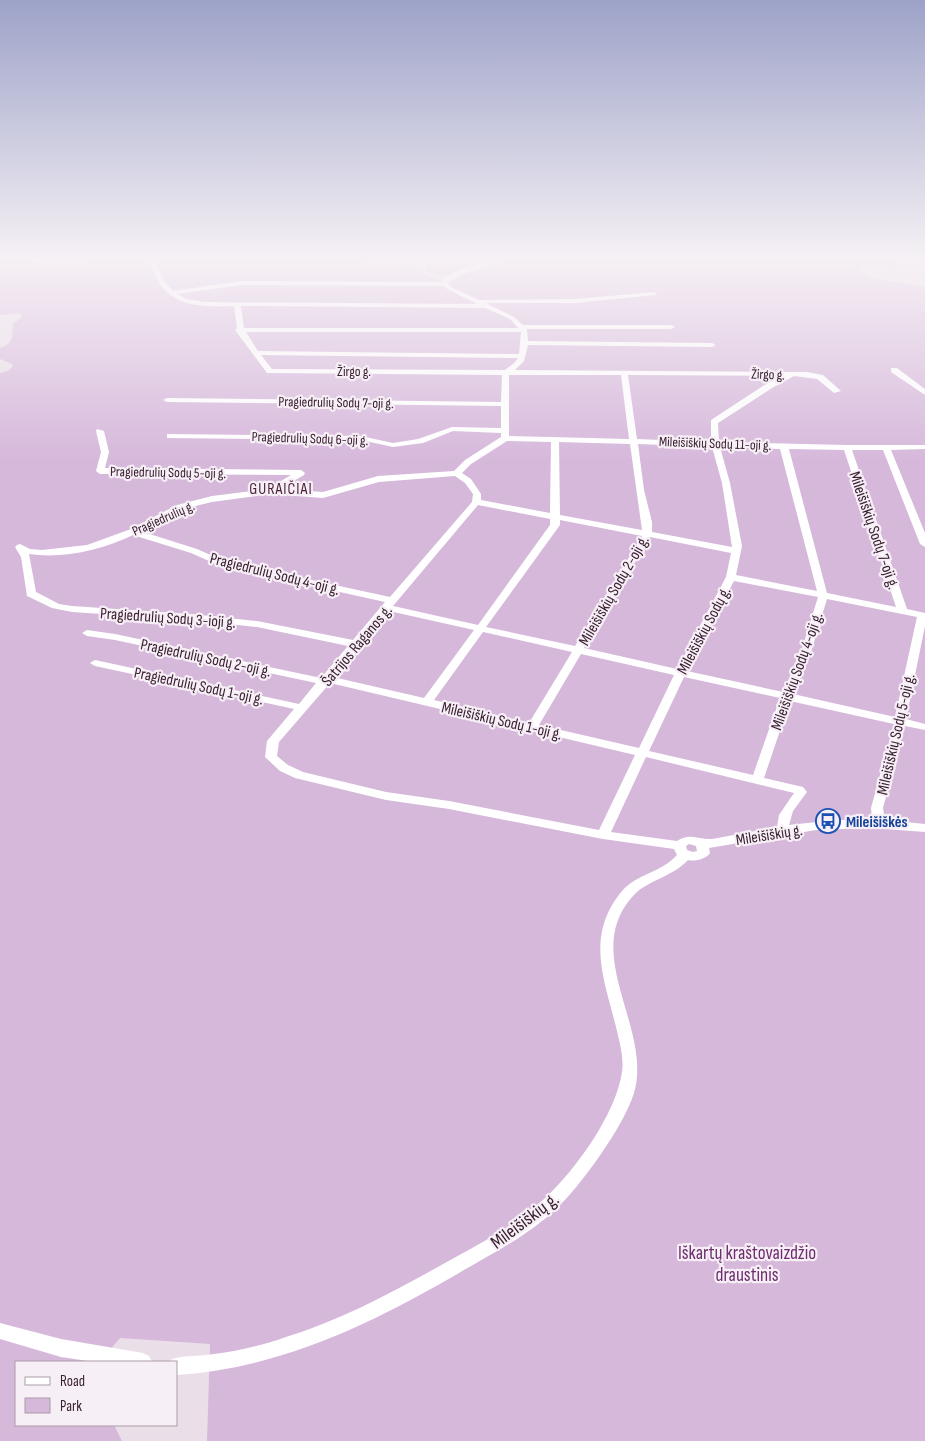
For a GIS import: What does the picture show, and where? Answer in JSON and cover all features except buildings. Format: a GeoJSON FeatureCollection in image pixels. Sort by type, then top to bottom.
{"type":"FeatureCollection","features":[{"type":"Feature","properties":{"kind":"street"},"geometry":{"type":"LineString","coordinates":[[239,326],[239,330],[670,327]]}},
{"type":"Feature","properties":{"kind":"street"},"geometry":{"type":"LineString","coordinates":[[523,328],[525,343],[522,356],[519,362],[505,375],[506,434],[497,445],[468,462],[457,473],[468,481],[477,494],[476,502],[737,551]]}},
{"type":"Feature","properties":{"kind":"street","name":"Žirgo g."},"geometry":{"type":"LineString","coordinates":[[239,330],[248,345],[257,353],[270,371],[712,372],[820,377],[837,391]]}},
{"type":"Feature","properties":{"kind":"street"},"geometry":{"type":"LineString","coordinates":[[525,343],[712,345]]}},
{"type":"Feature","properties":{"kind":"street"},"geometry":{"type":"LineString","coordinates":[[257,353],[522,356]]}},
{"type":"Feature","properties":{"kind":"street"},"geometry":{"type":"LineString","coordinates":[[894,370],[925,393]]}},
{"type":"Feature","properties":{"kind":"street"},"geometry":{"type":"LineString","coordinates":[[624,373],[633,441]]}},
{"type":"Feature","properties":{"kind":"street","name":"Žirgo g."},"geometry":{"type":"LineString","coordinates":[[714,443],[713,425],[717,418],[769,386],[792,375]]}},
{"type":"Feature","properties":{"kind":"street","name":"Pragiedrulių Sodų 7-oji g."},"geometry":{"type":"LineString","coordinates":[[166,400],[506,404]]}},
{"type":"Feature","properties":{"kind":"street","name":"Pragiedrulių Sodų 6-oji g."},"geometry":{"type":"LineString","coordinates":[[170,436],[361,438],[393,445],[420,441],[452,429],[506,434]]}},
{"type":"Feature","properties":{"kind":"street","name":"Pragiedrulių Sodų 5-oji g."},"geometry":{"type":"LineString","coordinates":[[100,431],[105,452],[100,471],[301,474],[270,491]]}},
{"type":"Feature","properties":{"kind":"street","name":"Mileišiškių Sodų 11-oji g."},"geometry":{"type":"LineString","coordinates":[[506,434],[554,439],[847,448],[925,447]]}},
{"type":"Feature","properties":{"kind":"street","name":"Mileišiškių Sodų 1-oji g."},"geometry":{"type":"LineString","coordinates":[[554,439],[555,525],[427,702],[798,790],[801,792],[784,816],[782,826],[784,830]]}},
{"type":"Feature","properties":{"kind":"street","name":"Mileišiškių Sodų 2-oji g."},"geometry":{"type":"LineString","coordinates":[[532,727],[647,535],[648,522],[640,490],[633,441]]}},
{"type":"Feature","properties":{"kind":"street"},"geometry":{"type":"LineString","coordinates":[[714,443],[726,482],[737,551],[730,577]]}},
{"type":"Feature","properties":{"kind":"street","name":"Mileišiškių Sodų 4-oji g."},"geometry":{"type":"LineString","coordinates":[[757,780],[786,697],[806,652],[823,596],[784,446]]}},
{"type":"Feature","properties":{"kind":"street","name":"Mileišiškių Sodų 7-oji g."},"geometry":{"type":"LineString","coordinates":[[847,448],[902,612]]}},
{"type":"Feature","properties":{"kind":"street"},"geometry":{"type":"LineString","coordinates":[[886,448],[925,544]]}},
{"type":"Feature","properties":{"kind":"street","name":"Pragiedrulių g."},"geometry":{"type":"LineString","coordinates":[[20,547],[28,551],[42,553],[75,550],[115,540],[191,504],[270,491],[323,495],[378,479],[427,477],[457,473]]}},
{"type":"Feature","properties":{"kind":"street","name":"Šatrijos Raganos g."},"geometry":{"type":"LineString","coordinates":[[476,502],[274,741],[271,757],[284,768],[299,775],[386,796],[449,805],[682,850]]}},
{"type":"Feature","properties":{"kind":"street","name":"Pragiedrulių Sodų 4-oji g."},"geometry":{"type":"LineString","coordinates":[[130,532],[194,551],[221,563],[478,629],[925,727]]}},
{"type":"Feature","properties":{"kind":"street","name":"Pragiedrulių Sodų 3-ioji g."},"geometry":{"type":"LineString","coordinates":[[20,547],[26,557],[31,594],[56,606],[113,613],[191,616],[257,624],[356,644]]}},
{"type":"Feature","properties":{"kind":"street","name":"Mileišiškių Sodų g."},"geometry":{"type":"LineString","coordinates":[[603,835],[680,674],[730,577],[923,616]]}},
{"type":"Feature","properties":{"kind":"street","name":"Mileišiškių Sodų 5-oji g."},"geometry":{"type":"LineString","coordinates":[[879,824],[877,808],[900,722],[923,616]]}},
{"type":"Feature","properties":{"kind":"street","name":"Pragiedrulių Sodų 2-oji g."},"geometry":{"type":"LineString","coordinates":[[87,633],[115,637],[427,702]]}},
{"type":"Feature","properties":{"kind":"street","name":"Pragiedrulių Sodų 1-oji g."},"geometry":{"type":"LineString","coordinates":[[95,663],[303,708]]}},
{"type":"Feature","properties":{"kind":"street","name":"Mileišiškių g."},"geometry":{"type":"LineString","coordinates":[[178,1366],[196,1366],[236,1361],[270,1351],[385,1305],[508,1236],[550,1205],[563,1190],[618,1113],[627,1091],[630,1070],[628,1046],[607,962],[606,943],[614,912],[627,893],[674,866],[682,850],[694,857],[701,855],[705,850],[702,844],[784,830],[879,824],[925,828]]}},
{"type":"Feature","properties":{"kind":"street"},"geometry":{"type":"LineString","coordinates":[[0,1331],[61,1348],[137,1361]]}},
{"type":"Feature","properties":{"kind":"green space","name":"Iškartų kraštovaizdžio draustinis"},"geometry":{"type":"Polygon","coordinates":[[[13,326],[925,326],[925,1441],[207,1441],[210,1344],[120,1338],[101,1361],[15,1361],[15,1426],[114,1426],[122,1441],[0,1441],[0,373],[8,371],[13,366],[0,359],[0,348],[10,342],[13,326]]]}},
{"type":"Feature","properties":{"kind":"place","name":"Mileišiškės"},"geometry":{"type":"Point","coordinates":[828,821]}},
{"type":"Feature","properties":{"kind":"district","name":"GURAIČIAI"},"geometry":{"type":"Point","coordinates":[281,488]}}]}
